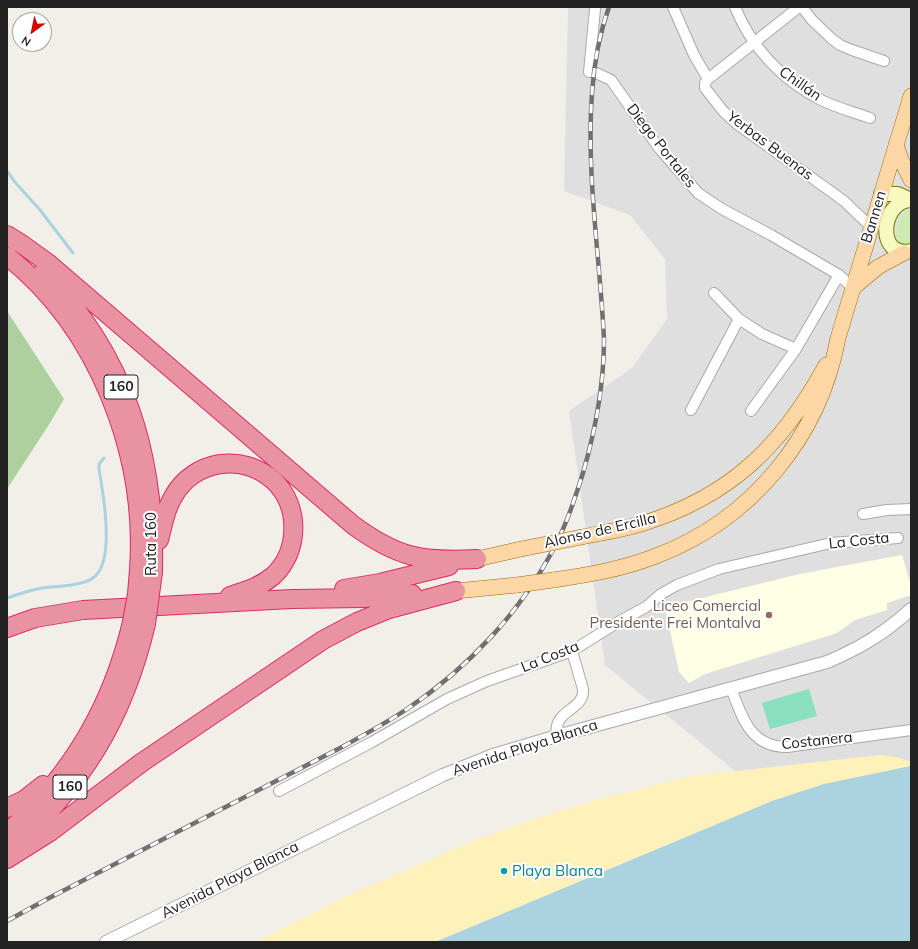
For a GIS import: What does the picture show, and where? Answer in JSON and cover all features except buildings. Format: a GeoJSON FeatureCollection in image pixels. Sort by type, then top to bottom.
{"type":"FeatureCollection","features":[{"type":"Feature","properties":{"kind":"highway"},"geometry":{"type":"LineString","coordinates":[[7,235],[48,263],[353,525],[370,537],[394,551],[417,557],[443,560],[477,559]]}},
{"type":"Feature","properties":{"kind":"highway","name":"Ruta 160"},"geometry":{"type":"LineString","coordinates":[[7,239],[47,275],[74,308],[99,344],[110,363],[124,394],[140,438],[148,481],[153,526],[146,571],[137,594],[139,623],[129,683],[114,717],[98,747],[56,804],[7,849]]}},
{"type":"Feature","properties":{"kind":"highway","name":"Ruta 160"},"geometry":{"type":"LineString","coordinates":[[7,256],[39,286],[64,316],[96,366],[113,404],[126,443],[136,485],[146,571]]}},
{"type":"Feature","properties":{"kind":"highway"},"geometry":{"type":"LineString","coordinates":[[146,571],[166,512],[173,496],[184,481],[194,473],[204,468],[220,464],[240,464],[263,472],[281,488],[290,505],[294,528],[290,552],[280,568],[266,581],[249,590],[207,604]]}},
{"type":"Feature","properties":{"kind":"highway"},"geometry":{"type":"LineString","coordinates":[[292,599],[380,583],[477,559]]}},
{"type":"Feature","properties":{"kind":"highway"},"geometry":{"type":"LineString","coordinates":[[7,628],[35,618],[83,610],[292,599],[364,598],[456,591]]}},
{"type":"Feature","properties":{"kind":"highway"},"geometry":{"type":"LineString","coordinates":[[7,859],[50,832],[141,763],[323,640],[378,613],[405,604],[456,591]]}},
{"type":"Feature","properties":{"kind":"highway","name":"Ruta 160"},"geometry":{"type":"LineString","coordinates":[[7,832],[41,801],[59,779],[79,750],[110,692],[124,654],[139,623]]}},
{"type":"Feature","properties":{"kind":"highway"},"geometry":{"type":"LineString","coordinates":[[7,808],[30,796],[64,766],[79,750]]}},
{"type":"Feature","properties":{"kind":"main road","name":"Bannen"},"geometry":{"type":"LineString","coordinates":[[838,338],[911,96]]}},
{"type":"Feature","properties":{"kind":"main road"},"geometry":{"type":"LineString","coordinates":[[896,145],[911,180]]}},
{"type":"Feature","properties":{"kind":"main road"},"geometry":{"type":"LineString","coordinates":[[881,194],[898,194],[911,200]]}},
{"type":"Feature","properties":{"kind":"main road"},"geometry":{"type":"LineString","coordinates":[[889,244],[886,238],[886,231],[892,210],[900,202],[911,200]]}},
{"type":"Feature","properties":{"kind":"main road"},"geometry":{"type":"LineString","coordinates":[[871,227],[894,249],[907,252]]}},
{"type":"Feature","properties":{"kind":"main road"},"geometry":{"type":"LineString","coordinates":[[853,288],[878,267],[907,252]]}},
{"type":"Feature","properties":{"kind":"main road"},"geometry":{"type":"LineString","coordinates":[[456,591],[553,580],[622,567],[657,556],[708,530],[738,508],[760,488],[776,471],[806,429],[827,384],[834,361],[838,338]]}},
{"type":"Feature","properties":{"kind":"main road","name":"Alonso de Ercilla"},"geometry":{"type":"LineString","coordinates":[[477,559],[640,524],[675,512],[708,496],[738,476],[764,452],[787,426],[816,382],[838,338]]}},
{"type":"Feature","properties":{"kind":"street","name":"Yerbas Buenas"},"geometry":{"type":"LineString","coordinates":[[673,7],[694,55],[708,79],[705,85],[706,91],[723,111],[737,124],[844,201],[871,227]]}},
{"type":"Feature","properties":{"kind":"street","name":"Chillán"},"geometry":{"type":"LineString","coordinates":[[735,7],[754,42],[775,67],[802,90],[831,104],[870,118]]}},
{"type":"Feature","properties":{"kind":"street"},"geometry":{"type":"LineString","coordinates":[[708,79],[799,7]]}},
{"type":"Feature","properties":{"kind":"street"},"geometry":{"type":"LineString","coordinates":[[802,7],[812,20],[836,42],[852,50],[884,61]]}},
{"type":"Feature","properties":{"kind":"street","name":"Diego Portales"},"geometry":{"type":"LineString","coordinates":[[595,9],[589,72],[594,72],[611,80],[659,148],[684,178],[698,193],[722,209],[771,235],[839,275],[853,288]]}},
{"type":"Feature","properties":{"kind":"street"},"geometry":{"type":"LineString","coordinates":[[751,411],[796,349],[839,275]]}},
{"type":"Feature","properties":{"kind":"street"},"geometry":{"type":"LineString","coordinates":[[714,293],[739,319],[762,334],[796,349]]}},
{"type":"Feature","properties":{"kind":"street"},"geometry":{"type":"LineString","coordinates":[[691,410],[739,319]]}},
{"type":"Feature","properties":{"kind":"street"},"geometry":{"type":"LineString","coordinates":[[863,514],[887,510],[911,509]]}},
{"type":"Feature","properties":{"kind":"street","name":"La Costa"},"geometry":{"type":"LineString","coordinates":[[279,791],[372,742],[447,699],[486,681],[572,651],[620,621],[646,608],[667,590],[719,569],[831,543],[898,538]]}},
{"type":"Feature","properties":{"kind":"street","name":"Avenida Playa Blanca"},"geometry":{"type":"LineString","coordinates":[[106,942],[438,777],[493,755],[557,736],[816,666],[845,654],[876,637],[910,612]]}},
{"type":"Feature","properties":{"kind":"street"},"geometry":{"type":"LineString","coordinates":[[557,736],[557,721],[578,703],[583,695],[583,689],[572,651]]}},
{"type":"Feature","properties":{"kind":"street","name":"Costanera"},"geometry":{"type":"LineString","coordinates":[[731,688],[749,729],[758,738],[774,746],[787,746],[911,730]]}},
{"type":"Feature","properties":{"kind":"shaded area"},"geometry":{"type":"Polygon","coordinates":[[[568,7],[911,7],[911,766],[772,801],[605,665],[569,411],[632,368],[667,319],[665,259],[630,215],[564,191],[568,7]]]}},
{"type":"Feature","properties":{"kind":"shaded area","name":"Liceo Comercial Presidente Frei Montalva"},"geometry":{"type":"Polygon","coordinates":[[[902,555],[911,586],[911,595],[887,603],[887,610],[855,620],[837,633],[705,674],[689,683],[679,672],[665,607],[800,574],[902,555]]]}},
{"type":"Feature","properties":{"kind":"green space"},"geometry":{"type":"Polygon","coordinates":[[[907,210],[911,211],[911,242],[904,244],[899,242],[896,233],[899,220],[907,210]]]}},
{"type":"Feature","properties":{"kind":"green space"},"geometry":{"type":"Polygon","coordinates":[[[7,311],[64,399],[7,489],[7,311]]]}},
{"type":"Feature","properties":{"kind":"green space"},"geometry":{"type":"Polygon","coordinates":[[[809,689],[817,716],[770,729],[762,703],[809,689]]]}},
{"type":"Feature","properties":{"kind":"sand","name":"Playa Blanca"},"geometry":{"type":"Polygon","coordinates":[[[880,755],[896,757],[911,762],[911,766],[824,784],[772,801],[435,942],[256,942],[338,900],[468,843],[534,819],[593,801],[691,776],[880,755]]]}},
{"type":"Feature","properties":{"kind":"water"},"geometry":{"type":"Polygon","coordinates":[[[911,766],[911,942],[435,942],[772,801],[824,784],[911,766]]]}},
{"type":"Feature","properties":{"kind":"waterway"},"geometry":{"type":"LineString","coordinates":[[7,171],[40,210],[73,253]]}},
{"type":"Feature","properties":{"kind":"waterway"},"geometry":{"type":"LineString","coordinates":[[7,598],[38,589],[82,583],[93,578],[100,570],[104,558],[106,543],[105,510],[99,469],[99,464],[104,458]]}},
{"type":"Feature","properties":{"kind":"railway"},"geometry":{"type":"LineString","coordinates":[[7,921],[342,747],[407,709],[451,676],[472,657],[491,637],[526,594],[555,546],[570,510],[588,456],[601,390],[604,339],[592,185],[591,124],[594,71],[602,28],[609,7]]}},
{"type":"Feature","properties":{"kind":"place","name":"Liceo Comercial Presidente Frei Montalva"},"geometry":{"type":"Point","coordinates":[769,615]}},
{"type":"Feature","properties":{"kind":"place","name":"Playa Blanca"},"geometry":{"type":"Point","coordinates":[504,871]}}]}
